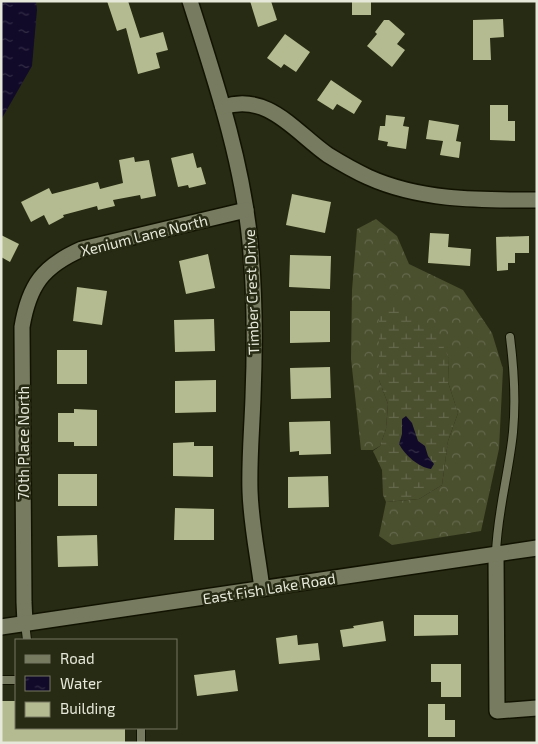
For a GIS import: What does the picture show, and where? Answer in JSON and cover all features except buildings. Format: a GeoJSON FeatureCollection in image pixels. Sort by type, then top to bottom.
{"type":"FeatureCollection","features":[{"type":"Feature","properties":{"kind":"street","name":"Timber Crest Drive"},"geometry":{"type":"LineString","coordinates":[[190,1],[223,107],[246,210],[250,243],[253,328],[250,491],[262,589]]}},
{"type":"Feature","properties":{"kind":"street"},"geometry":{"type":"LineString","coordinates":[[223,107],[235,103],[251,103],[263,107],[278,115],[328,154],[369,177],[387,184],[443,198],[537,200]]}},
{"type":"Feature","properties":{"kind":"street","name":"Xenium Lane North"},"geometry":{"type":"LineString","coordinates":[[47,270],[63,257],[82,249],[246,210]]}},
{"type":"Feature","properties":{"kind":"street","name":"70th Place North"},"geometry":{"type":"LineString","coordinates":[[25,624],[22,327],[28,300],[34,287],[47,270]]}},
{"type":"Feature","properties":{"kind":"street","name":"East Fish Lake Road"},"geometry":{"type":"LineString","coordinates":[[1,627],[537,548]]}},
{"type":"Feature","properties":{"kind":"street"},"geometry":{"type":"LineString","coordinates":[[496,554],[497,711],[537,708]]}},
{"type":"Feature","properties":{"kind":"lane"},"geometry":{"type":"LineString","coordinates":[[496,554],[497,533],[513,433],[515,375],[510,337]]}},
{"type":"Feature","properties":{"kind":"lane"},"geometry":{"type":"LineString","coordinates":[[25,624],[27,639]]}},
{"type":"Feature","properties":{"kind":"lane"},"geometry":{"type":"LineString","coordinates":[[1,680],[15,680]]}},
{"type":"Feature","properties":{"kind":"lane"},"geometry":{"type":"LineString","coordinates":[[141,729],[141,743]]}},
{"type":"Feature","properties":{"kind":"green space"},"geometry":{"type":"Polygon","coordinates":[[[376,219],[397,236],[409,264],[463,290],[492,333],[503,369],[499,449],[481,531],[392,545],[379,536],[386,502],[419,499],[442,485],[448,441],[458,413],[448,382],[449,358],[379,313],[379,380],[388,404],[386,429],[380,446],[373,450],[361,450],[351,359],[352,290],[357,229],[376,219]]]}},
{"type":"Feature","properties":{"kind":"green space"},"geometry":{"type":"Polygon","coordinates":[[[395,305],[411,312],[434,328],[449,358],[448,382],[458,413],[448,441],[442,485],[419,499],[386,502],[383,495],[382,470],[373,451],[380,446],[386,429],[388,404],[379,380],[379,313],[395,305]]]}},
{"type":"Feature","properties":{"kind":"water"},"geometry":{"type":"Polygon","coordinates":[[[1,1],[36,1],[37,10],[32,66],[1,120],[1,1]]]}},
{"type":"Feature","properties":{"kind":"water"},"geometry":{"type":"Polygon","coordinates":[[[406,416],[412,423],[418,441],[425,446],[428,456],[434,464],[431,469],[421,466],[412,460],[399,444],[402,434],[402,419],[406,416]]]}}]}
